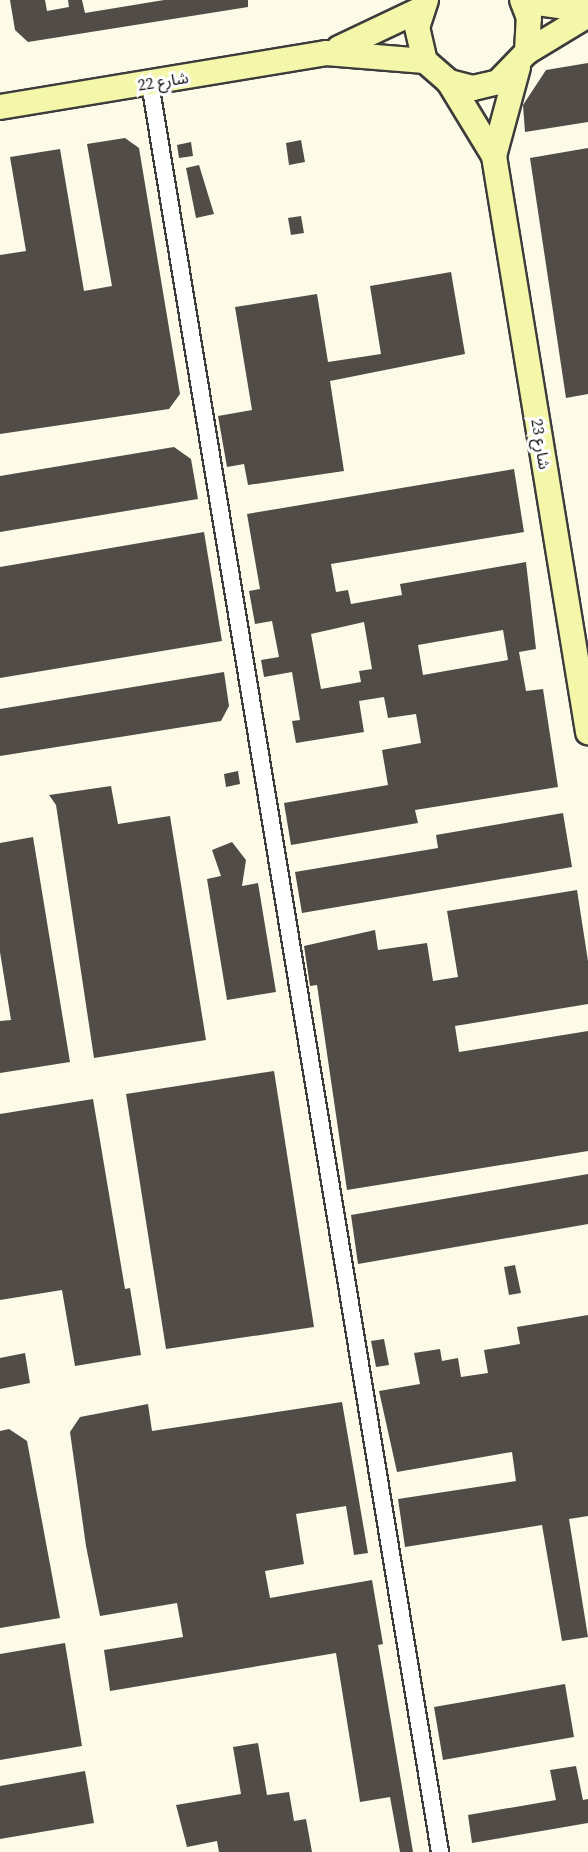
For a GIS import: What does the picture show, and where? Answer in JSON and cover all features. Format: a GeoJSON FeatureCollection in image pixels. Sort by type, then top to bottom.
{"type":"FeatureCollection","features":[{"type":"Feature","properties":{"kind":"street"},"geometry":{"type":"LineString","coordinates":[[522,1],[588,10]]}},
{"type":"Feature","properties":{"kind":"street","name":"شارع 23"},"geometry":{"type":"LineString","coordinates":[[494,156],[531,35],[522,1]]}},
{"type":"Feature","properties":{"kind":"street"},"geometry":{"type":"LineString","coordinates":[[423,5],[418,45],[425,61]]}},
{"type":"Feature","properties":{"kind":"street","name":"شارع 22"},"geometry":{"type":"LineString","coordinates":[[326,53],[423,5]]}},
{"type":"Feature","properties":{"kind":"street"},"geometry":{"type":"LineString","coordinates":[[449,82],[482,86],[498,82],[522,60],[588,15]]}},
{"type":"Feature","properties":{"kind":"street","name":"شارع 22"},"geometry":{"type":"LineString","coordinates":[[0,107],[326,53],[425,61]]}},
{"type":"Feature","properties":{"kind":"street","name":"شارع 23"},"geometry":{"type":"LineString","coordinates":[[425,61],[449,82],[494,156],[588,732]]}},
{"type":"Feature","properties":{"kind":"street"},"geometry":{"type":"LineString","coordinates":[[150,83],[440,1852]]}},
{"type":"Feature","properties":{"kind":"building"},"geometry":{"type":"Polygon","coordinates":[[[10,0],[45,0],[47,11],[69,7],[68,0],[82,0],[85,13],[164,0],[248,0],[248,7],[28,42],[15,30],[10,0]]]}},
{"type":"Feature","properties":{"kind":"building"},"geometry":{"type":"Polygon","coordinates":[[[588,63],[588,122],[525,132],[523,105],[546,70],[588,63]]]}},
{"type":"Feature","properties":{"kind":"building"},"geometry":{"type":"Polygon","coordinates":[[[125,138],[139,148],[180,394],[169,409],[0,434],[0,255],[26,251],[10,157],[60,149],[84,291],[112,286],[87,144],[125,138]]]}},
{"type":"Feature","properties":{"kind":"building"},"geometry":{"type":"Polygon","coordinates":[[[301,140],[305,162],[289,165],[286,143],[301,140]]]}},
{"type":"Feature","properties":{"kind":"building"},"geometry":{"type":"Polygon","coordinates":[[[191,142],[193,156],[179,158],[177,145],[191,142]]]}},
{"type":"Feature","properties":{"kind":"building"},"geometry":{"type":"Polygon","coordinates":[[[588,148],[588,394],[566,398],[530,158],[588,148]]]}},
{"type":"Feature","properties":{"kind":"building"},"geometry":{"type":"Polygon","coordinates":[[[199,165],[214,214],[196,218],[186,168],[199,165]]]}},
{"type":"Feature","properties":{"kind":"building"},"geometry":{"type":"Polygon","coordinates":[[[301,216],[304,233],[291,235],[288,218],[301,216]]]}},
{"type":"Feature","properties":{"kind":"building"},"geometry":{"type":"Polygon","coordinates":[[[451,272],[465,354],[330,381],[344,471],[248,485],[244,464],[227,467],[218,416],[252,410],[235,307],[317,294],[328,362],[381,354],[370,286],[451,272]]]}},
{"type":"Feature","properties":{"kind":"building"},"geometry":{"type":"Polygon","coordinates":[[[174,447],[191,459],[198,499],[0,532],[0,476],[174,447]]]}},
{"type":"Feature","properties":{"kind":"building"},"geometry":{"type":"Polygon","coordinates":[[[514,469],[524,532],[331,564],[336,592],[348,590],[351,604],[402,595],[400,584],[526,562],[536,649],[519,652],[526,691],[543,689],[558,787],[415,810],[418,823],[291,845],[284,803],[388,785],[382,750],[421,743],[416,714],[388,718],[384,697],[359,701],[364,732],[296,743],[292,721],[300,720],[292,672],[264,677],[261,660],[279,657],[272,621],[255,624],[249,591],[260,589],[247,514],[514,469]],[[364,622],[311,634],[321,689],[361,682],[359,671],[372,669],[364,622]],[[503,630],[418,645],[423,675],[508,660],[503,630]]]}},
{"type":"Feature","properties":{"kind":"building"},"geometry":{"type":"Polygon","coordinates":[[[204,532],[222,641],[0,678],[0,567],[204,532]]]}},
{"type":"Feature","properties":{"kind":"building"},"geometry":{"type":"Polygon","coordinates":[[[224,672],[229,706],[221,721],[0,756],[0,709],[224,672]]]}},
{"type":"Feature","properties":{"kind":"building"},"geometry":{"type":"Polygon","coordinates":[[[238,771],[240,784],[226,787],[224,774],[238,771]]]}},
{"type":"Feature","properties":{"kind":"building"},"geometry":{"type":"Polygon","coordinates":[[[111,786],[118,824],[170,816],[206,1040],[94,1058],[56,805],[49,795],[111,786]]]}},
{"type":"Feature","properties":{"kind":"building"},"geometry":{"type":"Polygon","coordinates":[[[563,813],[572,867],[302,913],[295,872],[438,848],[436,835],[563,813]]]}},
{"type":"Feature","properties":{"kind":"building"},"geometry":{"type":"Polygon","coordinates":[[[33,837],[70,1062],[0,1073],[0,1021],[11,1020],[0,952],[0,843],[33,837]]]}},
{"type":"Feature","properties":{"kind":"building"},"geometry":{"type":"Polygon","coordinates":[[[232,842],[246,860],[242,886],[258,883],[276,992],[227,1000],[207,879],[221,876],[212,850],[232,842]]]}},
{"type":"Feature","properties":{"kind":"building"},"geometry":{"type":"Polygon","coordinates":[[[577,890],[588,961],[588,1004],[455,1026],[459,1052],[588,1031],[588,1151],[347,1190],[317,985],[310,986],[304,946],[375,930],[378,950],[427,943],[433,981],[458,977],[447,911],[577,890]]]}},
{"type":"Feature","properties":{"kind":"building"},"geometry":{"type":"Polygon","coordinates":[[[274,1071],[314,1327],[166,1349],[126,1094],[274,1071]]]}},
{"type":"Feature","properties":{"kind":"building"},"geometry":{"type":"Polygon","coordinates":[[[93,1099],[125,1289],[130,1288],[141,1355],[75,1366],[62,1290],[0,1300],[0,1114],[93,1099]]]}},
{"type":"Feature","properties":{"kind":"building"},"geometry":{"type":"Polygon","coordinates":[[[588,1174],[588,1224],[358,1264],[351,1215],[588,1174]]]}},
{"type":"Feature","properties":{"kind":"building"},"geometry":{"type":"Polygon","coordinates":[[[515,1265],[521,1293],[509,1295],[504,1267],[515,1265]]]}},
{"type":"Feature","properties":{"kind":"building"},"geometry":{"type":"Polygon","coordinates":[[[588,1315],[588,1516],[569,1519],[588,1637],[562,1641],[542,1525],[405,1547],[398,1499],[516,1481],[512,1452],[397,1472],[379,1391],[420,1384],[414,1353],[440,1349],[442,1361],[458,1358],[461,1377],[488,1373],[484,1350],[520,1344],[517,1327],[588,1315]]]}},
{"type":"Feature","properties":{"kind":"building"},"geometry":{"type":"Polygon","coordinates":[[[384,1339],[389,1365],[376,1367],[371,1341],[384,1339]]]}},
{"type":"Feature","properties":{"kind":"building"},"geometry":{"type":"Polygon","coordinates":[[[25,1353],[30,1383],[0,1389],[0,1358],[25,1353]]]}},
{"type":"Feature","properties":{"kind":"building"},"geometry":{"type":"Polygon","coordinates":[[[342,1402],[368,1553],[354,1555],[346,1506],[296,1514],[304,1564],[265,1571],[270,1598],[372,1580],[383,1644],[378,1645],[413,1852],[400,1852],[390,1797],[360,1802],[336,1653],[110,1691],[104,1650],[183,1637],[177,1603],[100,1616],[86,1546],[70,1432],[80,1417],[148,1404],[152,1431],[342,1402]]]}},
{"type":"Feature","properties":{"kind":"building"},"geometry":{"type":"Polygon","coordinates":[[[9,1429],[27,1441],[60,1618],[0,1628],[0,1431],[9,1429]]]}},
{"type":"Feature","properties":{"kind":"building"},"geometry":{"type":"Polygon","coordinates":[[[65,1643],[82,1746],[0,1760],[0,1654],[65,1643]]]}},
{"type":"Feature","properties":{"kind":"building"},"geometry":{"type":"Polygon","coordinates":[[[565,1684],[574,1737],[443,1760],[434,1707],[565,1684]]]}},
{"type":"Feature","properties":{"kind":"building"},"geometry":{"type":"Polygon","coordinates":[[[258,1743],[267,1795],[289,1792],[294,1821],[306,1819],[312,1852],[219,1852],[217,1841],[187,1847],[176,1805],[241,1794],[233,1747],[258,1743]]]}},
{"type":"Feature","properties":{"kind":"building"},"geometry":{"type":"Polygon","coordinates":[[[576,1766],[583,1800],[588,1799],[588,1823],[472,1843],[468,1815],[556,1800],[550,1770],[576,1766]]]}},
{"type":"Feature","properties":{"kind":"building"},"geometry":{"type":"Polygon","coordinates":[[[85,1771],[94,1823],[0,1839],[0,1786],[85,1771]]]}}]}
